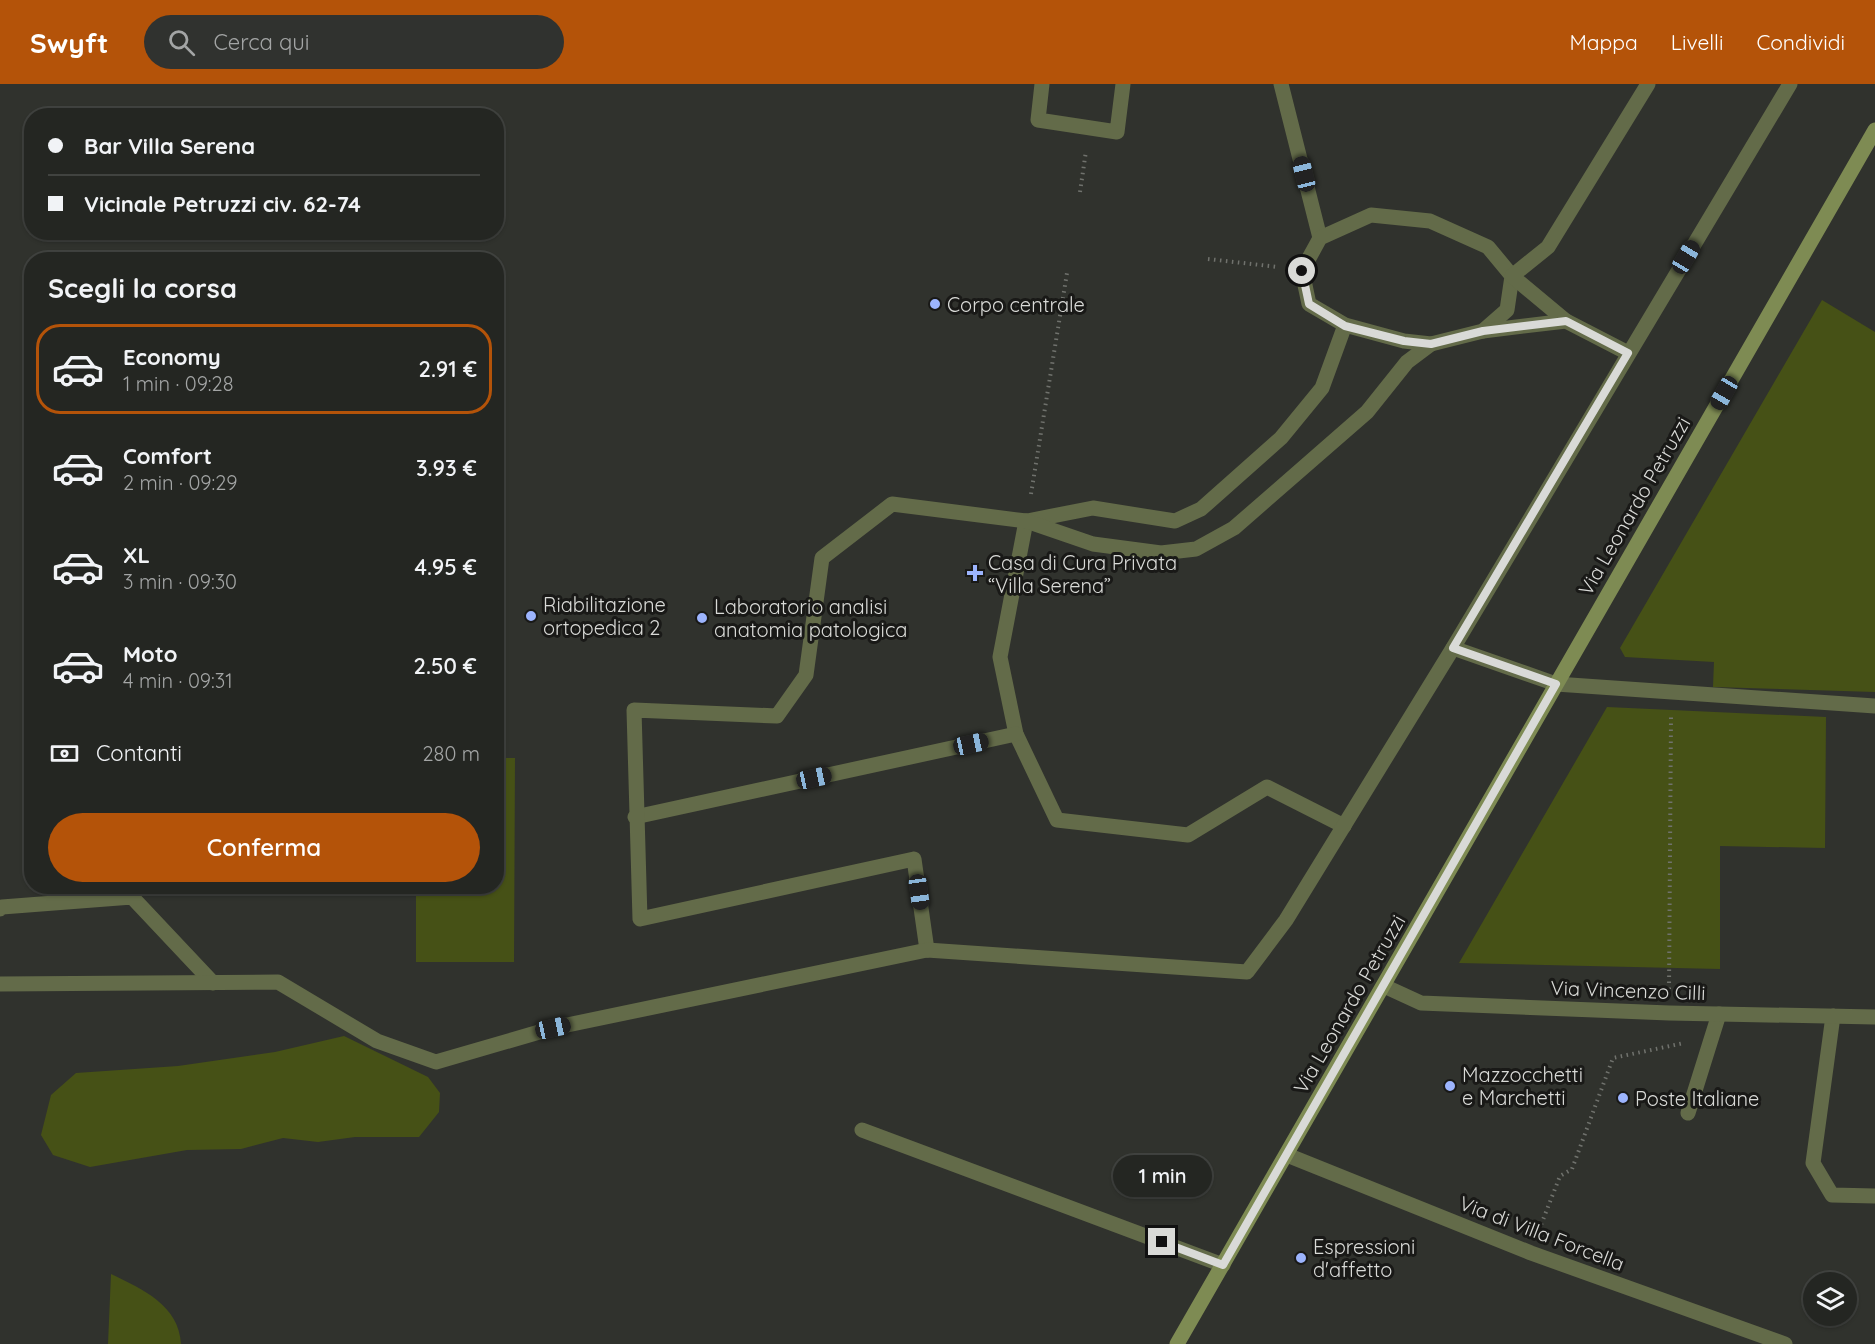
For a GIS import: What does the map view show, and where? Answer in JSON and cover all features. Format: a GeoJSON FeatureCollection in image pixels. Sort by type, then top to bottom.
{"type":"FeatureCollection","features":[{"type":"Feature","properties":{"kind":"main road","name":"Via Leonardo Petruzzi"},"geometry":{"type":"LineString","coordinates":[[1177,1344],[1875,130]]}},
{"type":"Feature","properties":{"kind":"street"},"geometry":{"type":"LineString","coordinates":[[1042,84],[1038,120],[1117,132],[1123,84]]}},
{"type":"Feature","properties":{"kind":"street"},"geometry":{"type":"LineString","coordinates":[[1281,84],[1320,238]]}},
{"type":"Feature","properties":{"kind":"street"},"geometry":{"type":"LineString","coordinates":[[1483,331],[1507,310],[1512,276],[1548,247],[1648,84]]}},
{"type":"Feature","properties":{"kind":"street"},"geometry":{"type":"LineString","coordinates":[[0,984],[278,982],[377,1041],[436,1062],[553,1028],[927,950],[1247,972],[1286,920],[1453,648],[1790,84]]}},
{"type":"Feature","properties":{"kind":"street"},"geometry":{"type":"LineString","coordinates":[[1566,321],[1483,331],[1431,344],[1404,341],[1345,326],[1309,304],[1302,271],[1320,238],[1371,215],[1430,221],[1488,247],[1512,276],[1566,321],[1628,353]]}},
{"type":"Feature","properties":{"kind":"street"},"geometry":{"type":"LineString","coordinates":[[1026,521],[1093,508],[1175,521],[1201,509],[1281,438],[1322,388],[1345,326]]}},
{"type":"Feature","properties":{"kind":"street"},"geometry":{"type":"LineString","coordinates":[[927,950],[914,859],[640,919],[635,817],[634,710],[777,716],[806,675],[822,558],[892,504],[1026,521],[1093,544],[1161,553],[1196,549],[1234,528],[1323,451],[1367,412],[1407,362],[1431,344]]}},
{"type":"Feature","properties":{"kind":"street"},"geometry":{"type":"LineString","coordinates":[[1026,521],[1000,657],[1016,734],[1057,820],[1188,835],[1267,787],[1344,826]]}},
{"type":"Feature","properties":{"kind":"street"},"geometry":{"type":"LineString","coordinates":[[1453,648],[1556,684],[1875,706]]}},
{"type":"Feature","properties":{"kind":"street"},"geometry":{"type":"LineString","coordinates":[[635,817],[1016,734]]}},
{"type":"Feature","properties":{"kind":"street"},"geometry":{"type":"LineString","coordinates":[[0,909],[2,907],[132,897],[213,983]]}},
{"type":"Feature","properties":{"kind":"street","name":"Via Vincenzo Cilli"},"geometry":{"type":"LineString","coordinates":[[1384,987],[1420,1003],[1669,1013],[1875,1017]]}},
{"type":"Feature","properties":{"kind":"street"},"geometry":{"type":"LineString","coordinates":[[1688,1113],[1719,1014]]}},
{"type":"Feature","properties":{"kind":"street"},"geometry":{"type":"LineString","coordinates":[[1833,1016],[1813,1163],[1832,1194],[1875,1196]]}},
{"type":"Feature","properties":{"kind":"street"},"geometry":{"type":"LineString","coordinates":[[862,1130],[1223,1265]]}},
{"type":"Feature","properties":{"kind":"street","name":"Via di Villa Forcella"},"geometry":{"type":"LineString","coordinates":[[1287,1155],[1531,1253],[1785,1344]]}},
{"type":"Feature","properties":{"kind":"path"},"geometry":{"type":"LineString","coordinates":[[1080,192],[1089,127]]}},
{"type":"Feature","properties":{"kind":"path"},"geometry":{"type":"LineString","coordinates":[[1208,259],[1302,271]]}},
{"type":"Feature","properties":{"kind":"path"},"geometry":{"type":"LineString","coordinates":[[1026,521],[1067,273]]}},
{"type":"Feature","properties":{"kind":"path"},"geometry":{"type":"LineString","coordinates":[[1669,1013],[1671,693]]}},
{"type":"Feature","properties":{"kind":"path"},"geometry":{"type":"LineString","coordinates":[[1541,1224],[1560,1176],[1572,1169],[1613,1058],[1711,1038]]}},
{"type":"Feature","properties":{"kind":"green space"},"geometry":{"type":"Polygon","coordinates":[[[1822,300],[1875,332],[1875,692],[1713,687],[1714,662],[1625,657],[1620,648],[1822,300]]]}},
{"type":"Feature","properties":{"kind":"green space"},"geometry":{"type":"Polygon","coordinates":[[[1607,707],[1826,717],[1825,848],[1720,846],[1720,969],[1459,963],[1607,707]]]}},
{"type":"Feature","properties":{"kind":"green space"},"geometry":{"type":"Polygon","coordinates":[[[504,758],[515,758],[514,962],[416,962],[416,894],[504,894],[504,758]]]}},
{"type":"Feature","properties":{"kind":"green space"},"geometry":{"type":"Polygon","coordinates":[[[344,1036],[428,1077],[440,1093],[439,1112],[419,1137],[355,1137],[318,1142],[283,1138],[241,1149],[187,1150],[90,1167],[53,1155],[41,1135],[51,1095],[76,1073],[178,1066],[275,1052],[344,1036]]]}},
{"type":"Feature","properties":{"kind":"green space"},"geometry":{"type":"Polygon","coordinates":[[[111,1274],[146,1292],[166,1309],[179,1330],[181,1344],[108,1344],[111,1274]]]}},
{"type":"Feature","properties":{"kind":"place","name":"Corpo centrale"},"geometry":{"type":"Point","coordinates":[935,304]}},
{"type":"Feature","properties":{"kind":"place","name":"Casa di Cura Privata “Villa Serena”"},"geometry":{"type":"Point","coordinates":[975,573]}},
{"type":"Feature","properties":{"kind":"place","name":"Riabilitazione ortopedica 2"},"geometry":{"type":"Point","coordinates":[531,616]}},
{"type":"Feature","properties":{"kind":"place","name":"Laboratorio analisi anatomia patologica"},"geometry":{"type":"Point","coordinates":[702,618]}},
{"type":"Feature","properties":{"kind":"place","name":"Mazzocchetti e Marchetti"},"geometry":{"type":"Point","coordinates":[1450,1086]}},
{"type":"Feature","properties":{"kind":"place","name":"Poste Italiane"},"geometry":{"type":"Point","coordinates":[1623,1098]}},
{"type":"Feature","properties":{"kind":"place","name":"Espressioni d'affetto"},"geometry":{"type":"Point","coordinates":[1301,1258]}},
{"type":"Feature","properties":{"kind":"route"},"geometry":{"type":"LineString","coordinates":[[1162,1242],[1223,1265],[1556,684],[1453,648],[1628,353],[1566,321],[1483,331],[1431,344],[1404,341],[1345,326],[1309,304],[1302,271]]}}]}
